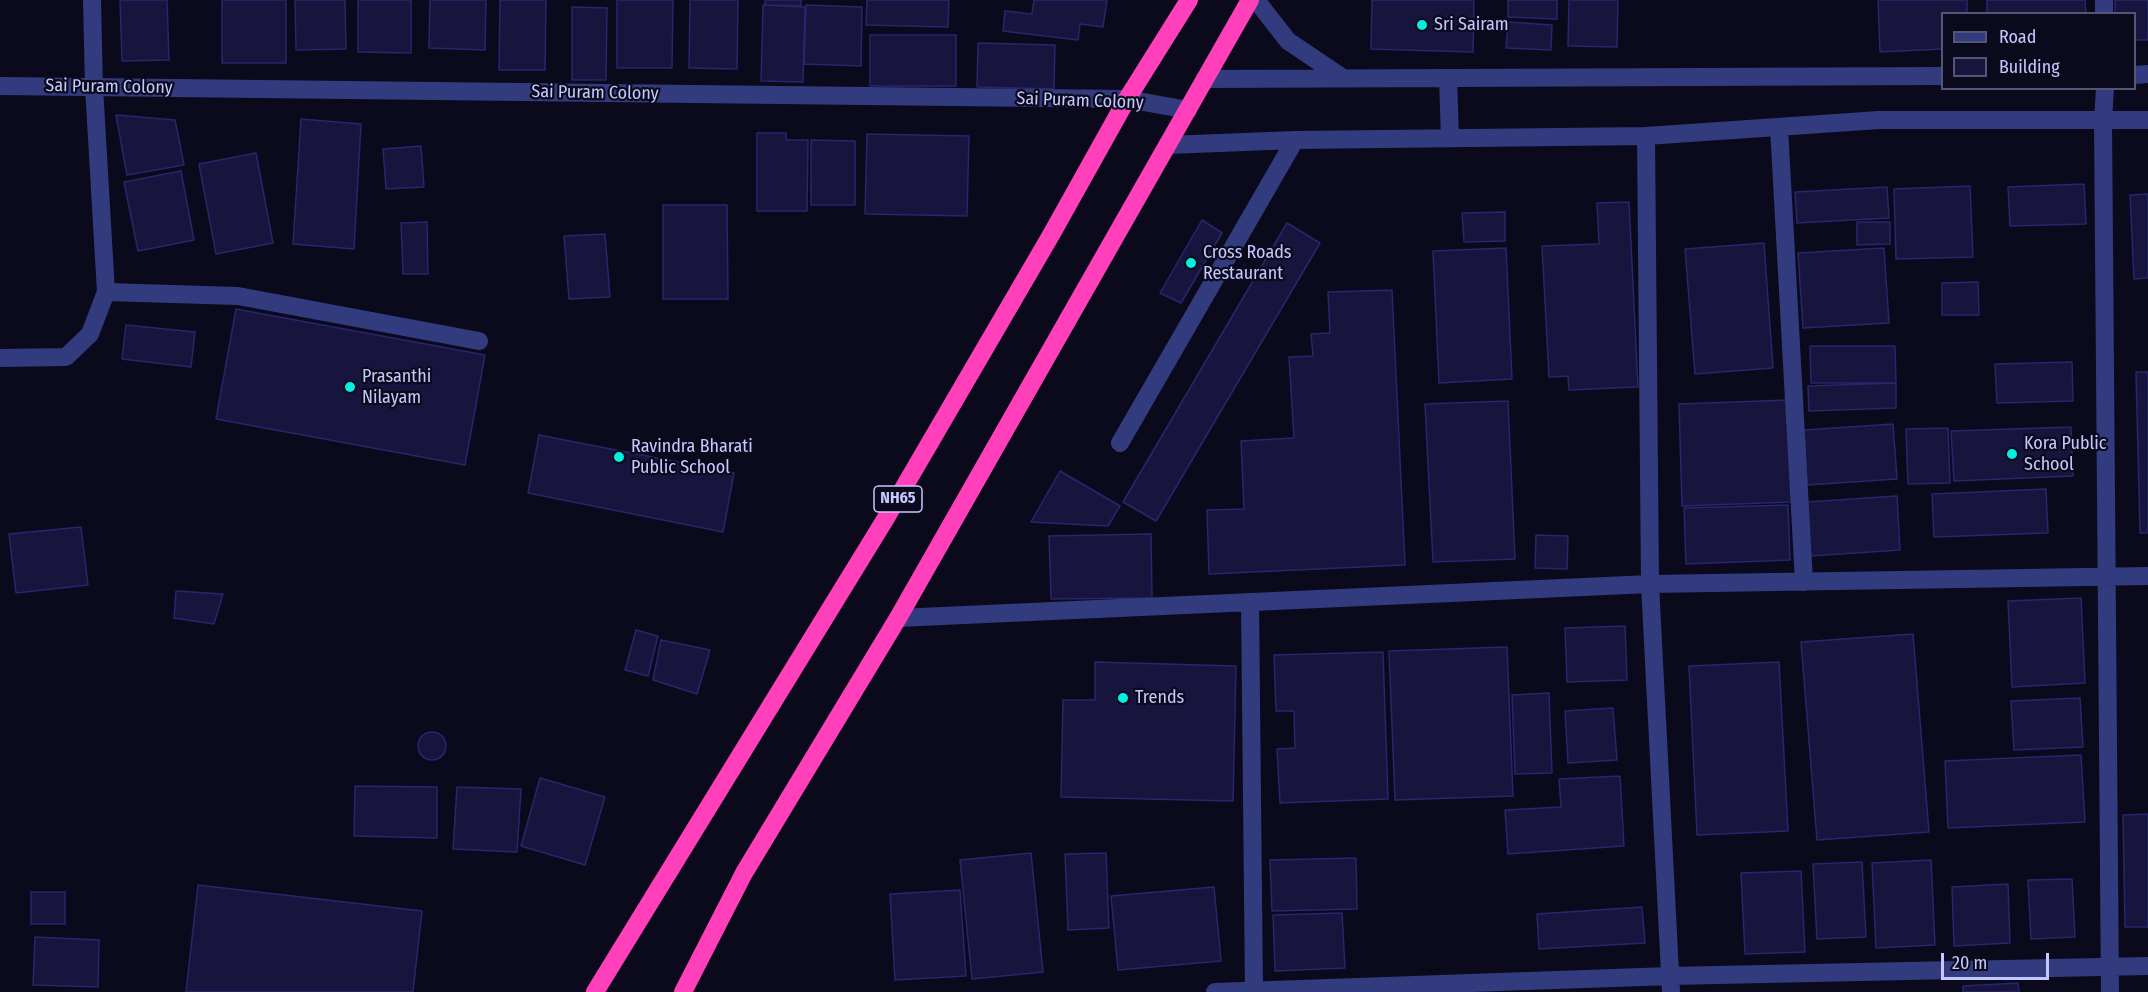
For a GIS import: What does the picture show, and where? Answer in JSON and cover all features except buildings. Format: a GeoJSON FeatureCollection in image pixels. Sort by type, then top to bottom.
{"type":"FeatureCollection","features":[{"type":"Feature","properties":{"kind":"highway","name":"NH65"},"geometry":{"type":"LineString","coordinates":[[596,992],[886,518],[1051,235],[1127,99],[1189,0]]}},
{"type":"Feature","properties":{"kind":"highway"},"geometry":{"type":"LineString","coordinates":[[683,992],[744,873],[898,618],[1250,0]]}},
{"type":"Feature","properties":{"kind":"street"},"geometry":{"type":"LineString","coordinates":[[0,358],[66,357],[90,334],[106,292],[94,87],[92,0]]}},
{"type":"Feature","properties":{"kind":"street"},"geometry":{"type":"LineString","coordinates":[[1256,0],[1288,41],[1343,78]]}},
{"type":"Feature","properties":{"kind":"street"},"geometry":{"type":"LineString","coordinates":[[1205,80],[1941,76]]}},
{"type":"Feature","properties":{"kind":"street"},"geometry":{"type":"LineString","coordinates":[[1448,78],[1450,138]]}},
{"type":"Feature","properties":{"kind":"street","name":"Sai Puram Colony"},"geometry":{"type":"LineString","coordinates":[[0,86],[1127,99],[1188,110]]}},
{"type":"Feature","properties":{"kind":"street"},"geometry":{"type":"LineString","coordinates":[[2105,90],[2103,121],[2109,577],[2110,992]]}},
{"type":"Feature","properties":{"kind":"street"},"geometry":{"type":"LineString","coordinates":[[1168,145],[1295,140],[1646,136],[1879,120],[2148,120]]}},
{"type":"Feature","properties":{"kind":"street"},"geometry":{"type":"LineString","coordinates":[[1779,127],[1804,582]]}},
{"type":"Feature","properties":{"kind":"street"},"geometry":{"type":"LineString","coordinates":[[1646,136],[1650,584],[1671,984]]}},
{"type":"Feature","properties":{"kind":"street"},"geometry":{"type":"LineString","coordinates":[[1120,443],[1295,140]]}},
{"type":"Feature","properties":{"kind":"street"},"geometry":{"type":"LineString","coordinates":[[106,292],[238,296],[479,340]]}},
{"type":"Feature","properties":{"kind":"street"},"geometry":{"type":"LineString","coordinates":[[898,618],[1650,584],[2148,576]]}},
{"type":"Feature","properties":{"kind":"street"},"geometry":{"type":"LineString","coordinates":[[1250,602],[1254,991]]}},
{"type":"Feature","properties":{"kind":"street"},"geometry":{"type":"LineString","coordinates":[[1215,992],[1671,984],[2148,966]]}},
{"type":"Feature","properties":{"kind":"place","name":"Sri Sairam"},"geometry":{"type":"Point","coordinates":[1422,25]}},
{"type":"Feature","properties":{"kind":"place","name":"Cross Roads Restaurant"},"geometry":{"type":"Point","coordinates":[1191,263]}},
{"type":"Feature","properties":{"kind":"place","name":"Prasanthi Nilayam"},"geometry":{"type":"Point","coordinates":[350,387]}},
{"type":"Feature","properties":{"kind":"place","name":"Kora Public School"},"geometry":{"type":"Point","coordinates":[2012,454]}},
{"type":"Feature","properties":{"kind":"place","name":"Ravindra Bharati Public School"},"geometry":{"type":"Point","coordinates":[619,457]}},
{"type":"Feature","properties":{"kind":"place","name":"Trends"},"geometry":{"type":"Point","coordinates":[1123,698]}}]}
